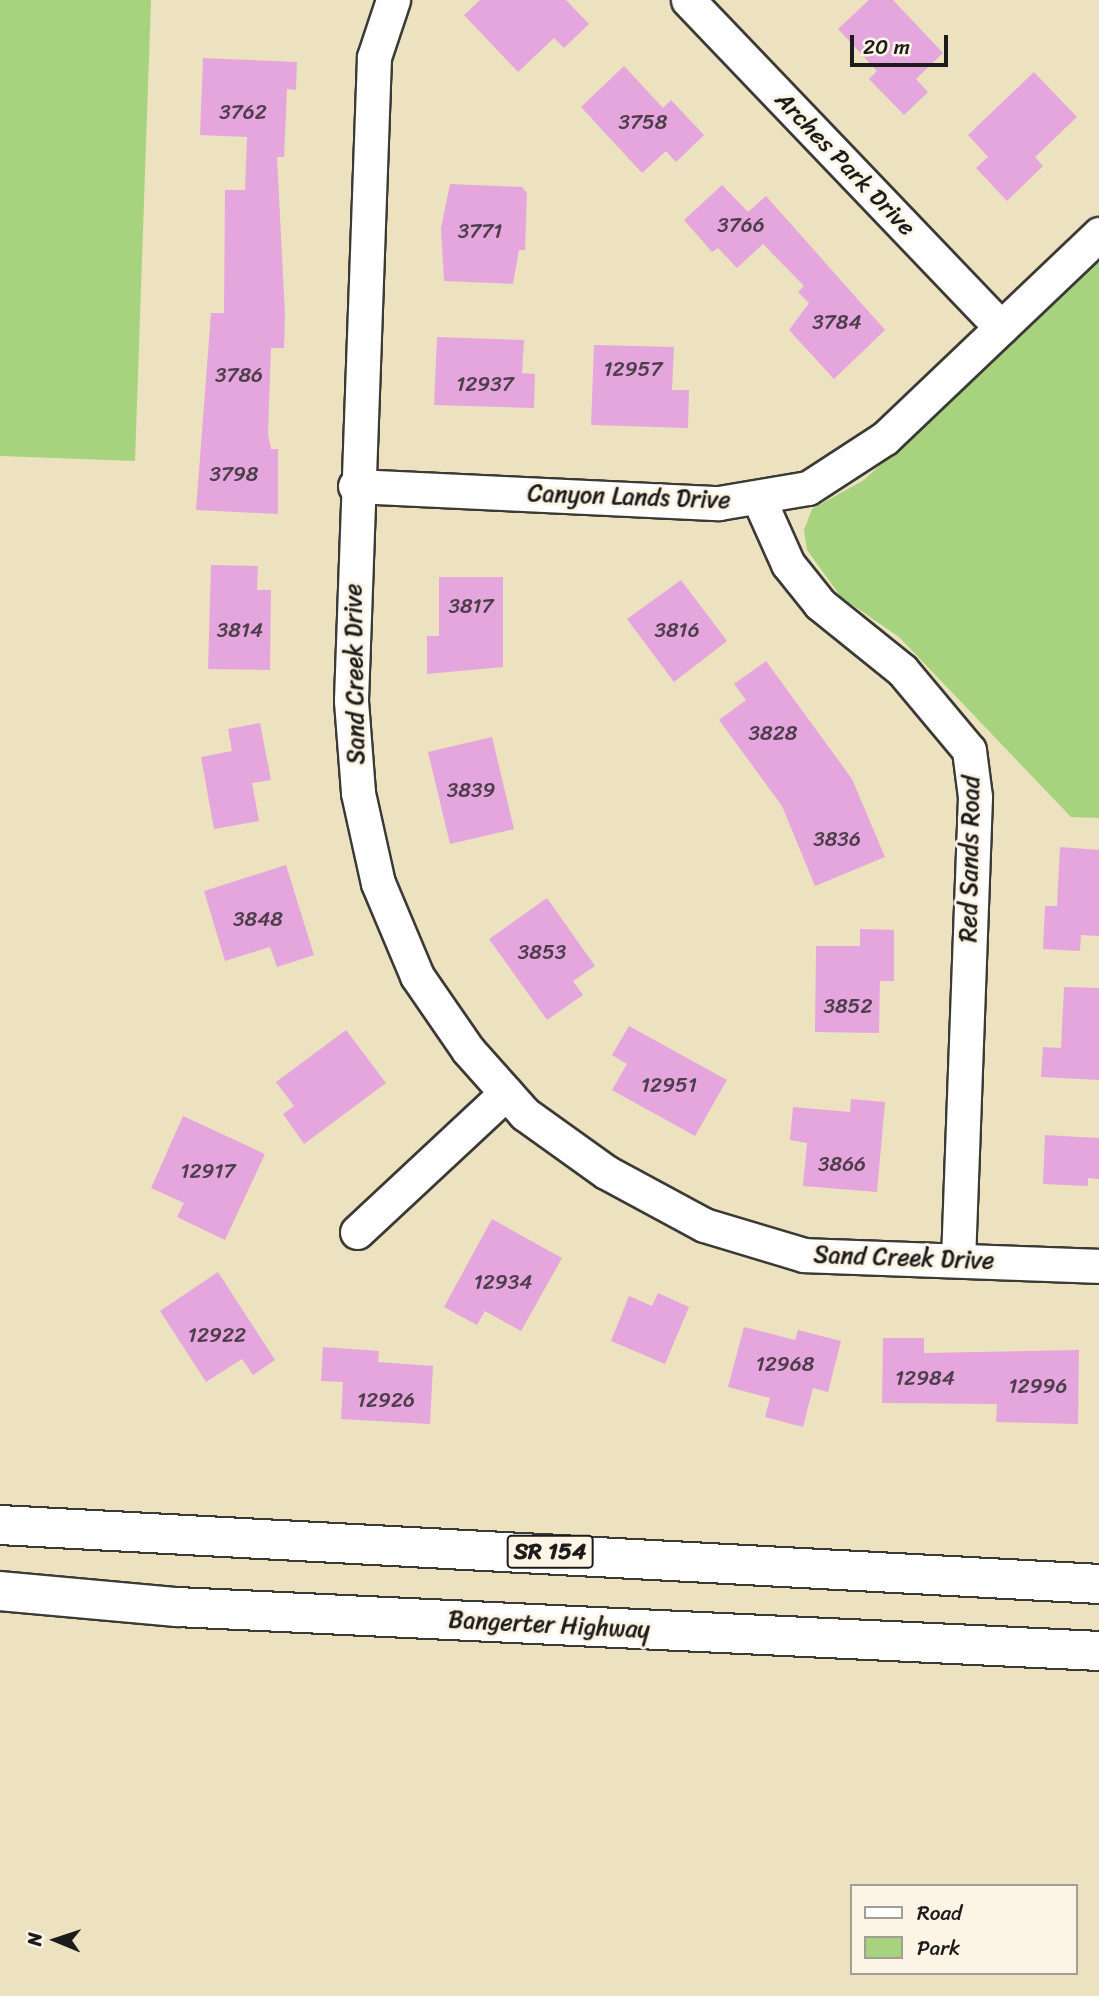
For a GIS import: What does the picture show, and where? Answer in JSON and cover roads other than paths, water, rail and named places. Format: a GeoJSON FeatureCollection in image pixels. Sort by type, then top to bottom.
{"type":"FeatureCollection","features":[{"type":"Feature","properties":{"kind":"highway","name":"SR 154"},"geometry":{"type":"LineString","coordinates":[[0,1525],[1099,1584]]}},
{"type":"Feature","properties":{"kind":"highway","name":"Bangerter Highway"},"geometry":{"type":"LineString","coordinates":[[0,1591],[177,1607],[1099,1651]]}},
{"type":"Feature","properties":{"kind":"highway"},"geometry":{"type":"LineString","coordinates":[[0,1619],[177,1607]]}},
{"type":"Feature","properties":{"kind":"street","name":"Sand Creek Drive"},"geometry":{"type":"LineString","coordinates":[[393,0],[374,57],[355,486],[351,701],[358,793],[378,883],[417,976],[506,1093],[606,1172],[704,1225],[804,1255],[1099,1266]]}},
{"type":"Feature","properties":{"kind":"street","name":"Arches Park Drive"},"geometry":{"type":"LineString","coordinates":[[688,0],[1001,328]]}},
{"type":"Feature","properties":{"kind":"street","name":"Canyon Lands Drive"},"geometry":{"type":"LineString","coordinates":[[355,486],[719,503],[808,488],[885,438],[1099,234]]}},
{"type":"Feature","properties":{"kind":"street","name":"Red Sands Road"},"geometry":{"type":"LineString","coordinates":[[758,497],[788,564],[820,604],[902,670],[969,750],[975,797],[958,1260]]}},
{"type":"Feature","properties":{"kind":"street"},"geometry":{"type":"LineString","coordinates":[[357,1232],[506,1093]]}}]}
